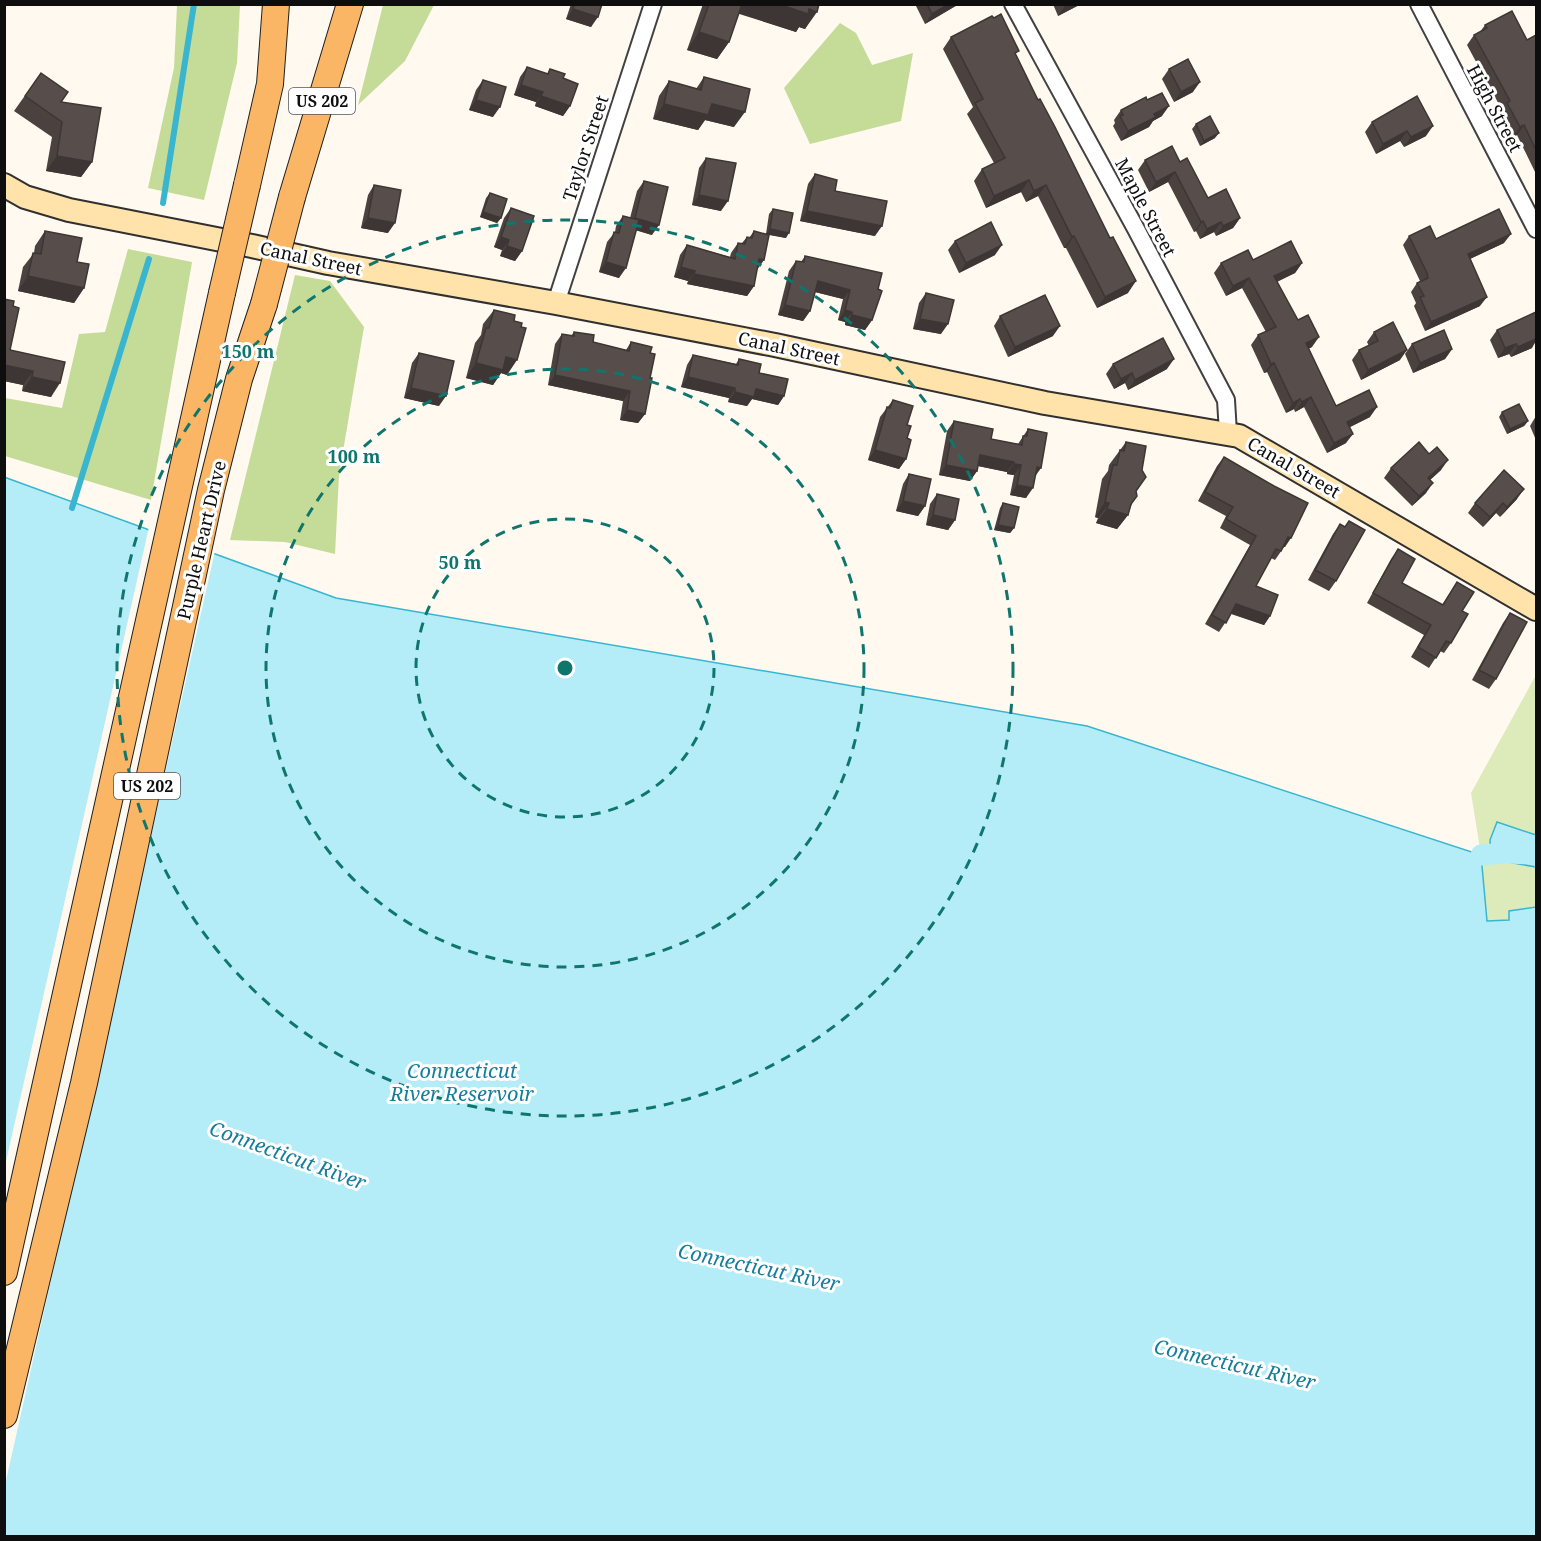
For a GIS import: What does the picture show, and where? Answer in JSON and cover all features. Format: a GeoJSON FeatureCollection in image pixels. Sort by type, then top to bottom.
{"type":"FeatureCollection","features":[{"type":"Feature","properties":{"kind":"main road","name":"Purple Heart Drive"},"geometry":{"type":"LineString","coordinates":[[4,1272],[270,84],[276,4]]}},
{"type":"Feature","properties":{"kind":"main road","name":"Purple Heart Drive"},"geometry":{"type":"LineString","coordinates":[[4,1415],[84,1083],[211,490],[239,379],[264,304],[292,197],[309,148],[350,4]]}},
{"type":"Feature","properties":{"kind":"street","name":"Taylor Street"},"geometry":{"type":"LineString","coordinates":[[556,303],[653,4]]}},
{"type":"Feature","properties":{"kind":"street","name":"Maple Street"},"geometry":{"type":"LineString","coordinates":[[1013,4],[1142,239],[1226,400],[1228,433]]}},
{"type":"Feature","properties":{"kind":"street","name":"High Street"},"geometry":{"type":"LineString","coordinates":[[1419,4],[1536,229]]}},
{"type":"Feature","properties":{"kind":"street","name":"Canal Street"},"geometry":{"type":"LineString","coordinates":[[4,185],[25,197],[69,210],[328,263],[775,345],[1045,403],[1239,436],[1536,609]]}},
{"type":"Feature","properties":{"kind":"green space"},"geometry":{"type":"Polygon","coordinates":[[[177,5],[240,5],[237,63],[204,200],[148,188],[174,68],[177,5]]]}},
{"type":"Feature","properties":{"kind":"green space"},"geometry":{"type":"Polygon","coordinates":[[[383,5],[434,5],[405,61],[358,105],[383,5]]]}},
{"type":"Feature","properties":{"kind":"green space"},"geometry":{"type":"Polygon","coordinates":[[[840,23],[856,33],[872,65],[913,53],[901,121],[810,144],[784,88],[840,23]]]}},
{"type":"Feature","properties":{"kind":"green space"},"geometry":{"type":"Polygon","coordinates":[[[128,249],[192,262],[151,500],[5,456],[5,398],[62,408],[79,334],[105,332],[128,249]]]}},
{"type":"Feature","properties":{"kind":"green space"},"geometry":{"type":"Polygon","coordinates":[[[295,275],[330,281],[364,327],[339,475],[335,554],[285,542],[230,540],[295,275]]]}},
{"type":"Feature","properties":{"kind":"green space"},"geometry":{"type":"Polygon","coordinates":[[[1536,675],[1536,907],[1509,911],[1510,920],[1487,922],[1481,855],[1471,793],[1536,675]]]}},
{"type":"Feature","properties":{"kind":"water","name":"Connecticut River Reservoir"},"geometry":{"type":"Polygon","coordinates":[[[4,477],[336,598],[1087,726],[1481,855],[1487,921],[1509,920],[1509,911],[1536,907],[1536,1536],[5,1536],[4,477]]]}},
{"type":"Feature","properties":{"kind":"water"},"geometry":{"type":"Polygon","coordinates":[[[1497,822],[1536,835],[1536,867],[1491,859],[1490,840],[1497,822]]]}},
{"type":"Feature","properties":{"kind":"pier"},"geometry":{"type":"Polygon","coordinates":[[[149,527],[215,551],[5,1485],[5,1166],[149,527]]]}},
{"type":"Feature","properties":{"kind":"building"},"geometry":{"type":"Polygon","coordinates":[[[574,4],[602,4],[598,17],[573,9],[574,4]]]}},
{"type":"Feature","properties":{"kind":"building"},"geometry":{"type":"Polygon","coordinates":[[[709,4],[742,4],[729,42],[699,32],[709,4]]]}},
{"type":"Feature","properties":{"kind":"building"},"geometry":{"type":"Polygon","coordinates":[[[778,4],[819,4],[817,12],[809,9],[808,14],[778,4]]]}},
{"type":"Feature","properties":{"kind":"building"},"geometry":{"type":"Polygon","coordinates":[[[927,4],[949,4],[932,14],[927,4]]]}},
{"type":"Feature","properties":{"kind":"building"},"geometry":{"type":"Polygon","coordinates":[[[1512,11],[1527,40],[1536,35],[1536,150],[1524,125],[1520,127],[1507,103],[1510,101],[1474,35],[1487,28],[1485,25],[1512,11]]]}},
{"type":"Feature","properties":{"kind":"building"},"geometry":{"type":"Polygon","coordinates":[[[1001,14],[1019,51],[1015,53],[1038,100],[1040,99],[1055,127],[1110,238],[1113,237],[1136,281],[1105,297],[1046,185],[1034,191],[1029,180],[994,196],[982,169],[1005,158],[975,103],[983,99],[951,37],[992,16],[994,18],[1001,14]]]}},
{"type":"Feature","properties":{"kind":"building"},"geometry":{"type":"Polygon","coordinates":[[[1188,59],[1200,82],[1181,92],[1169,69],[1188,59]]]}},
{"type":"Feature","properties":{"kind":"building"},"geometry":{"type":"Polygon","coordinates":[[[527,67],[548,74],[550,69],[565,74],[563,78],[578,84],[570,106],[541,96],[543,92],[521,85],[527,67]]]}},
{"type":"Feature","properties":{"kind":"building"},"geometry":{"type":"Polygon","coordinates":[[[41,73],[68,92],[61,102],[101,108],[92,162],[57,156],[62,122],[25,96],[41,73]]]}},
{"type":"Feature","properties":{"kind":"building"},"geometry":{"type":"Polygon","coordinates":[[[704,77],[750,89],[745,112],[712,104],[708,115],[664,104],[669,81],[701,90],[704,77]]]}},
{"type":"Feature","properties":{"kind":"building"},"geometry":{"type":"Polygon","coordinates":[[[483,80],[506,87],[500,107],[476,100],[483,80]]]}},
{"type":"Feature","properties":{"kind":"building"},"geometry":{"type":"Polygon","coordinates":[[[1162,93],[1169,106],[1154,114],[1156,117],[1128,131],[1120,116],[1123,115],[1121,110],[1146,97],[1147,100],[1162,93]]]}},
{"type":"Feature","properties":{"kind":"building"},"geometry":{"type":"Polygon","coordinates":[[[1417,96],[1433,126],[1411,137],[1407,131],[1383,144],[1372,122],[1417,96]]]}},
{"type":"Feature","properties":{"kind":"building"},"geometry":{"type":"Polygon","coordinates":[[[1210,116],[1219,133],[1204,141],[1196,124],[1210,116]]]}},
{"type":"Feature","properties":{"kind":"building"},"geometry":{"type":"Polygon","coordinates":[[[1172,146],[1180,162],[1187,158],[1208,198],[1226,189],[1240,218],[1223,226],[1221,222],[1207,229],[1203,221],[1201,222],[1175,172],[1156,182],[1145,160],[1172,146]]]}},
{"type":"Feature","properties":{"kind":"building"},"geometry":{"type":"Polygon","coordinates":[[[706,158],[736,163],[728,201],[699,195],[706,158]]]}},
{"type":"Feature","properties":{"kind":"building"},"geometry":{"type":"Polygon","coordinates":[[[815,174],[837,180],[835,191],[887,201],[882,226],[807,211],[815,174]]]}},
{"type":"Feature","properties":{"kind":"building"},"geometry":{"type":"Polygon","coordinates":[[[644,181],[668,187],[659,225],[635,218],[644,181]]]}},
{"type":"Feature","properties":{"kind":"building"},"geometry":{"type":"Polygon","coordinates":[[[374,185],[401,190],[395,223],[368,218],[374,185]]]}},
{"type":"Feature","properties":{"kind":"building"},"geometry":{"type":"Polygon","coordinates":[[[490,193],[507,199],[501,218],[483,212],[490,193]]]}},
{"type":"Feature","properties":{"kind":"building"},"geometry":{"type":"Polygon","coordinates":[[[511,208],[534,216],[522,251],[507,246],[509,240],[501,237],[511,208]]]}},
{"type":"Feature","properties":{"kind":"building"},"geometry":{"type":"Polygon","coordinates":[[[773,209],[793,213],[789,233],[770,229],[773,209]]]}},
{"type":"Feature","properties":{"kind":"building"},"geometry":{"type":"Polygon","coordinates":[[[1499,209],[1511,234],[1468,254],[1487,297],[1431,322],[1420,297],[1424,296],[1417,283],[1428,278],[1427,273],[1409,236],[1430,226],[1436,239],[1499,209]]]}},
{"type":"Feature","properties":{"kind":"building"},"geometry":{"type":"Polygon","coordinates":[[[623,216],[639,220],[626,268],[606,262],[614,232],[619,233],[623,216]]]}},
{"type":"Feature","properties":{"kind":"building"},"geometry":{"type":"Polygon","coordinates":[[[991,222],[1002,245],[966,263],[955,241],[991,222]]]}},
{"type":"Feature","properties":{"kind":"building"},"geometry":{"type":"Polygon","coordinates":[[[45,231],[82,238],[77,262],[89,264],[84,288],[28,276],[33,253],[41,254],[45,231]]]}},
{"type":"Feature","properties":{"kind":"building"},"geometry":{"type":"Polygon","coordinates":[[[754,231],[769,235],[764,260],[759,259],[754,286],[694,274],[695,271],[681,267],[687,245],[735,259],[738,243],[745,244],[747,237],[752,238],[754,231]]]}},
{"type":"Feature","properties":{"kind":"building"},"geometry":{"type":"Polygon","coordinates":[[[1291,241],[1302,263],[1274,276],[1298,320],[1308,315],[1319,337],[1306,343],[1336,406],[1369,390],[1377,407],[1347,422],[1353,434],[1334,443],[1311,397],[1302,402],[1300,399],[1293,403],[1274,363],[1271,364],[1258,335],[1276,327],[1249,278],[1233,286],[1221,263],[1248,250],[1253,260],[1291,241]]]}},
{"type":"Feature","properties":{"kind":"building"},"geometry":{"type":"Polygon","coordinates":[[[805,256],[882,273],[878,289],[882,291],[872,320],[852,315],[852,312],[845,310],[850,290],[818,281],[810,311],[785,305],[796,261],[804,262],[805,256]]]}},
{"type":"Feature","properties":{"kind":"building"},"geometry":{"type":"Polygon","coordinates":[[[926,293],[954,300],[948,324],[920,319],[926,293]]]}},
{"type":"Feature","properties":{"kind":"building"},"geometry":{"type":"Polygon","coordinates":[[[1045,295],[1060,326],[1015,347],[1000,316],[1045,295]]]}},
{"type":"Feature","properties":{"kind":"building"},"geometry":{"type":"Polygon","coordinates":[[[4,299],[14,301],[13,306],[19,308],[10,350],[65,362],[60,383],[32,377],[33,371],[4,365],[4,299]]]}},
{"type":"Feature","properties":{"kind":"building"},"geometry":{"type":"Polygon","coordinates":[[[494,310],[515,315],[514,321],[522,323],[521,327],[526,328],[517,360],[506,357],[503,370],[476,363],[494,310]]]}},
{"type":"Feature","properties":{"kind":"building"},"geometry":{"type":"Polygon","coordinates":[[[1536,312],[1536,339],[1518,347],[1516,344],[1505,348],[1497,330],[1536,312]]]}},
{"type":"Feature","properties":{"kind":"building"},"geometry":{"type":"Polygon","coordinates":[[[1393,322],[1407,350],[1368,370],[1359,350],[1378,341],[1374,332],[1393,322]]]}},
{"type":"Feature","properties":{"kind":"building"},"geometry":{"type":"Polygon","coordinates":[[[1444,330],[1452,349],[1420,363],[1412,344],[1444,330]]]}},
{"type":"Feature","properties":{"kind":"building"},"geometry":{"type":"Polygon","coordinates":[[[574,332],[594,335],[593,342],[629,351],[631,342],[652,347],[650,353],[655,354],[645,414],[627,410],[630,391],[555,375],[562,334],[574,336],[574,332]]]}},
{"type":"Feature","properties":{"kind":"building"},"geometry":{"type":"Polygon","coordinates":[[[1163,338],[1174,359],[1135,380],[1132,373],[1121,379],[1113,364],[1163,338]]]}},
{"type":"Feature","properties":{"kind":"building"},"geometry":{"type":"Polygon","coordinates":[[[419,353],[454,361],[446,396],[411,388],[419,353]]]}},
{"type":"Feature","properties":{"kind":"building"},"geometry":{"type":"Polygon","coordinates":[[[693,355],[738,365],[739,359],[761,364],[759,373],[788,379],[784,396],[756,389],[754,397],[735,392],[735,388],[688,377],[693,355]]]}},
{"type":"Feature","properties":{"kind":"building"},"geometry":{"type":"Polygon","coordinates":[[[893,400],[913,406],[907,425],[911,426],[907,438],[911,440],[906,459],[875,450],[887,407],[890,408],[893,400]]]}},
{"type":"Feature","properties":{"kind":"building"},"geometry":{"type":"Polygon","coordinates":[[[1519,404],[1528,421],[1510,429],[1502,412],[1519,404]]]}},
{"type":"Feature","properties":{"kind":"building"},"geometry":{"type":"Polygon","coordinates":[[[954,421],[993,429],[991,439],[1022,445],[1023,436],[1027,436],[1028,429],[1047,433],[1041,468],[1037,467],[1033,488],[1017,485],[1021,465],[1014,464],[1014,462],[980,455],[977,471],[946,465],[954,421]]]}},
{"type":"Feature","properties":{"kind":"building"},"geometry":{"type":"Polygon","coordinates":[[[1126,442],[1146,446],[1142,470],[1146,477],[1136,491],[1137,496],[1131,504],[1128,515],[1107,509],[1109,503],[1105,502],[1113,465],[1117,465],[1120,450],[1124,451],[1126,442]]]}},
{"type":"Feature","properties":{"kind":"building"},"geometry":{"type":"Polygon","coordinates":[[[1419,442],[1429,454],[1437,447],[1448,460],[1428,478],[1433,483],[1419,496],[1391,468],[1419,442]]]}},
{"type":"Feature","properties":{"kind":"building"},"geometry":{"type":"Polygon","coordinates":[[[1224,457],[1308,503],[1291,538],[1288,537],[1281,551],[1276,549],[1256,586],[1278,595],[1270,616],[1236,604],[1226,623],[1212,615],[1256,536],[1226,519],[1233,507],[1205,492],[1224,457]]]}},
{"type":"Feature","properties":{"kind":"building"},"geometry":{"type":"Polygon","coordinates":[[[1504,470],[1524,489],[1507,507],[1503,503],[1490,517],[1475,503],[1504,470]]]}},
{"type":"Feature","properties":{"kind":"building"},"geometry":{"type":"Polygon","coordinates":[[[909,474],[931,479],[925,506],[903,501],[909,474]]]}},
{"type":"Feature","properties":{"kind":"building"},"geometry":{"type":"Polygon","coordinates":[[[937,494],[959,499],[955,520],[933,515],[937,494]]]}},
{"type":"Feature","properties":{"kind":"building"},"geometry":{"type":"Polygon","coordinates":[[[1003,503],[1019,507],[1014,528],[998,525],[1003,503]]]}},
{"type":"Feature","properties":{"kind":"building"},"geometry":{"type":"Polygon","coordinates":[[[1349,521],[1365,530],[1336,581],[1315,570],[1340,524],[1345,527],[1349,521]]]}},
{"type":"Feature","properties":{"kind":"building"},"geometry":{"type":"Polygon","coordinates":[[[1398,549],[1415,559],[1402,583],[1443,605],[1457,582],[1474,592],[1462,611],[1468,614],[1451,643],[1446,641],[1436,658],[1418,647],[1431,625],[1373,593],[1398,549]]]}},
{"type":"Feature","properties":{"kind":"building"},"geometry":{"type":"Polygon","coordinates":[[[1510,613],[1527,622],[1496,679],[1479,670],[1510,613]]]}},
{"type":"Feature","properties":{"kind":"waterway"},"geometry":{"type":"LineString","coordinates":[[163,203],[194,4]]}},
{"type":"Feature","properties":{"kind":"waterway"},"geometry":{"type":"LineString","coordinates":[[72,508],[149,259]]}},
{"type":"Feature","properties":{"kind":"waterway"},"geometry":{"type":"LineString","coordinates":[[1481,855],[1536,854]]}},
{"type":"Feature","properties":{"kind":"water label","name":"Connecticut River"},"geometry":{"type":"Point","coordinates":[288,1155]}},
{"type":"Feature","properties":{"kind":"water label","name":"Connecticut River"},"geometry":{"type":"Point","coordinates":[759,1267]}},
{"type":"Feature","properties":{"kind":"water label","name":"Connecticut River"},"geometry":{"type":"Point","coordinates":[1235,1364]}}]}
